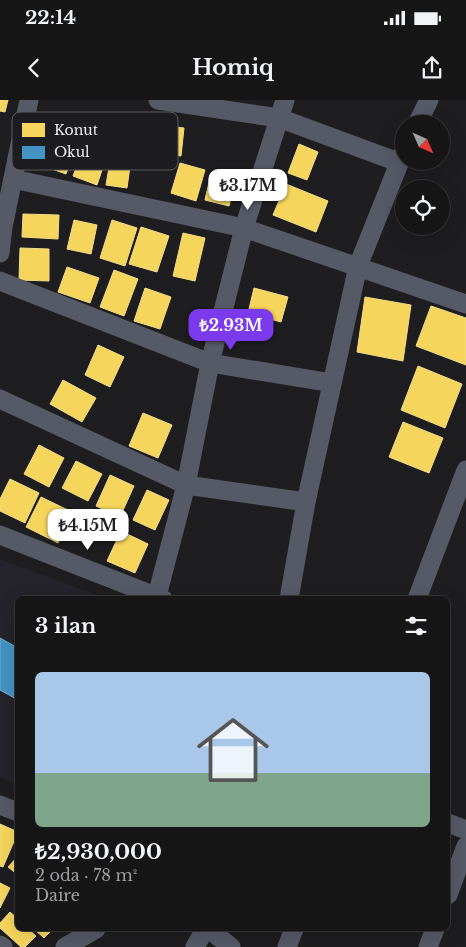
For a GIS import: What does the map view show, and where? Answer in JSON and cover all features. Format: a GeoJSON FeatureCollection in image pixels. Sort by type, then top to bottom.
{"type":"FeatureCollection","features":[{"type":"Feature","properties":{"kind":"street"},"geometry":{"type":"LineString","coordinates":[[158,100],[279,118],[395,154]]}},
{"type":"Feature","properties":{"kind":"street"},"geometry":{"type":"LineString","coordinates":[[160,596],[186,485],[210,364],[244,228],[285,100]]}},
{"type":"Feature","properties":{"kind":"street"},"geometry":{"type":"LineString","coordinates":[[422,115],[429,100]]}},
{"type":"Feature","properties":{"kind":"street"},"geometry":{"type":"LineString","coordinates":[[0,253],[2,226],[15,170]]}},
{"type":"Feature","properties":{"kind":"street"},"geometry":{"type":"LineString","coordinates":[[290,596],[306,502],[358,266],[396,170]]}},
{"type":"Feature","properties":{"kind":"street"},"geometry":{"type":"LineString","coordinates":[[13,178],[244,228],[466,304]]}},
{"type":"Feature","properties":{"kind":"street"},"geometry":{"type":"LineString","coordinates":[[0,281],[210,364],[332,383]]}},
{"type":"Feature","properties":{"kind":"street"},"geometry":{"type":"LineString","coordinates":[[0,399],[186,485],[306,502]]}},
{"type":"Feature","properties":{"kind":"street"},"geometry":{"type":"LineString","coordinates":[[418,596],[466,471]]}},
{"type":"Feature","properties":{"kind":"street"},"geometry":{"type":"LineString","coordinates":[[0,535],[157,596]]}},
{"type":"Feature","properties":{"kind":"street"},"geometry":{"type":"LineString","coordinates":[[0,805],[15,811]]}},
{"type":"Feature","properties":{"kind":"street"},"geometry":{"type":"LineString","coordinates":[[450,824],[466,830]]}},
{"type":"Feature","properties":{"kind":"street"},"geometry":{"type":"LineString","coordinates":[[450,890],[466,846]]}},
{"type":"Feature","properties":{"kind":"street"},"geometry":{"type":"LineString","coordinates":[[66,947],[93,931]]}},
{"type":"Feature","properties":{"kind":"street"},"geometry":{"type":"LineString","coordinates":[[195,947],[206,931]]}},
{"type":"Feature","properties":{"kind":"street"},"geometry":{"type":"LineString","coordinates":[[210,931],[231,947]]}},
{"type":"Feature","properties":{"kind":"street"},"geometry":{"type":"LineString","coordinates":[[287,947],[293,931]]}},
{"type":"Feature","properties":{"kind":"street"},"geometry":{"type":"LineString","coordinates":[[428,947],[434,931]]}},
{"type":"Feature","properties":{"kind":"shaded area"},"geometry":{"type":"Polygon","coordinates":[[[0,559],[100,596],[15,596],[15,784],[0,777],[0,559]]]}},
{"type":"Feature","properties":{"kind":"building: Konut"},"geometry":{"type":"Polygon","coordinates":[[[0,100],[8,100],[5,112],[0,111],[0,100]]]}},
{"type":"Feature","properties":{"kind":"building: Konut"},"geometry":{"type":"Polygon","coordinates":[[[178,127],[184,128],[181,156],[178,156],[178,127]]]}},
{"type":"Feature","properties":{"kind":"building: Konut"},"geometry":{"type":"Polygon","coordinates":[[[299,144],[318,152],[307,180],[288,173],[299,144]]]}},
{"type":"Feature","properties":{"kind":"building: Konut"},"geometry":{"type":"Polygon","coordinates":[[[180,163],[205,170],[196,201],[171,193],[180,163]]]}},
{"type":"Feature","properties":{"kind":"building: Konut"},"geometry":{"type":"Polygon","coordinates":[[[55,170],[67,170],[66,174],[55,170]]]}},
{"type":"Feature","properties":{"kind":"building: Konut"},"geometry":{"type":"Polygon","coordinates":[[[75,170],[102,170],[97,185],[73,176],[75,170]]]}},
{"type":"Feature","properties":{"kind":"building: Konut"},"geometry":{"type":"Polygon","coordinates":[[[109,170],[129,170],[127,188],[106,185],[109,170]]]}},
{"type":"Feature","properties":{"kind":"building: Konut"},"geometry":{"type":"Polygon","coordinates":[[[211,173],[236,178],[229,206],[205,200],[211,173]]]}},
{"type":"Feature","properties":{"kind":"building: Konut"},"geometry":{"type":"Polygon","coordinates":[[[286,184],[328,201],[316,232],[273,215],[286,184]]]}},
{"type":"Feature","properties":{"kind":"building: Konut"},"geometry":{"type":"Polygon","coordinates":[[[23,214],[59,215],[58,239],[22,237],[23,214]]]}},
{"type":"Feature","properties":{"kind":"building: Konut"},"geometry":{"type":"Polygon","coordinates":[[[74,220],[97,225],[91,254],[67,249],[74,220]]]}},
{"type":"Feature","properties":{"kind":"building: Konut"},"geometry":{"type":"Polygon","coordinates":[[[112,220],[137,228],[125,266],[100,258],[112,220]]]}},
{"type":"Feature","properties":{"kind":"building: Konut"},"geometry":{"type":"Polygon","coordinates":[[[141,227],[169,236],[157,272],[129,264],[141,227]]]}},
{"type":"Feature","properties":{"kind":"building: Konut"},"geometry":{"type":"Polygon","coordinates":[[[183,233],[205,238],[195,281],[173,276],[183,233]]]}},
{"type":"Feature","properties":{"kind":"building: Konut"},"geometry":{"type":"Polygon","coordinates":[[[20,248],[49,249],[49,281],[19,280],[20,248]]]}},
{"type":"Feature","properties":{"kind":"building: Konut"},"geometry":{"type":"Polygon","coordinates":[[[67,267],[99,278],[90,303],[58,292],[67,267]]]}},
{"type":"Feature","properties":{"kind":"building: Konut"},"geometry":{"type":"Polygon","coordinates":[[[114,270],[138,279],[124,316],[100,307],[114,270]]]}},
{"type":"Feature","properties":{"kind":"building: Konut"},"geometry":{"type":"Polygon","coordinates":[[[145,288],[171,297],[160,329],[134,321],[145,288]]]}},
{"type":"Feature","properties":{"kind":"building: Konut"},"geometry":{"type":"Polygon","coordinates":[[[254,288],[288,297],[281,322],[248,313],[254,288]]]}},
{"type":"Feature","properties":{"kind":"building: Konut"},"geometry":{"type":"Polygon","coordinates":[[[365,297],[411,305],[403,361],[357,352],[365,297]]]}},
{"type":"Feature","properties":{"kind":"building: Konut"},"geometry":{"type":"Polygon","coordinates":[[[431,306],[466,318],[466,365],[416,346],[431,306]]]}},
{"type":"Feature","properties":{"kind":"building: Konut"},"geometry":{"type":"Polygon","coordinates":[[[98,345],[124,357],[110,387],[85,375],[98,345]]]}},
{"type":"Feature","properties":{"kind":"building: Konut"},"geometry":{"type":"Polygon","coordinates":[[[418,366],[462,384],[445,428],[401,410],[418,366]]]}},
{"type":"Feature","properties":{"kind":"building: Konut"},"geometry":{"type":"Polygon","coordinates":[[[63,380],[96,398],[82,422],[50,404],[63,380]]]}},
{"type":"Feature","properties":{"kind":"building: Konut"},"geometry":{"type":"Polygon","coordinates":[[[143,413],[172,425],[158,458],[129,446],[143,413]]]}},
{"type":"Feature","properties":{"kind":"building: Konut"},"geometry":{"type":"Polygon","coordinates":[[[403,422],[443,438],[429,473],[389,457],[403,422]]]}},
{"type":"Feature","properties":{"kind":"building: Konut"},"geometry":{"type":"Polygon","coordinates":[[[39,445],[64,458],[49,487],[24,474],[39,445]]]}},
{"type":"Feature","properties":{"kind":"building: Konut"},"geometry":{"type":"Polygon","coordinates":[[[76,461],[102,474],[88,501],[62,488],[76,461]]]}},
{"type":"Feature","properties":{"kind":"building: Konut"},"geometry":{"type":"Polygon","coordinates":[[[110,475],[134,486],[120,517],[96,506],[110,475]]]}},
{"type":"Feature","properties":{"kind":"building: Konut"},"geometry":{"type":"Polygon","coordinates":[[[10,479],[39,493],[25,523],[0,511],[0,499],[10,479]]]}},
{"type":"Feature","properties":{"kind":"building: Konut"},"geometry":{"type":"Polygon","coordinates":[[[147,490],[169,500],[155,530],[133,520],[147,490]]]}},
{"type":"Feature","properties":{"kind":"building: Konut"},"geometry":{"type":"Polygon","coordinates":[[[41,497],[74,513],[58,543],[26,527],[41,497]]]}},
{"type":"Feature","properties":{"kind":"building: Konut"},"geometry":{"type":"Polygon","coordinates":[[[121,531],[148,544],[135,573],[107,561],[121,531]]]}},
{"type":"Feature","properties":{"kind":"building: Konut"},"geometry":{"type":"Polygon","coordinates":[[[0,824],[15,831],[15,839],[3,867],[0,866],[0,824]]]}},
{"type":"Feature","properties":{"kind":"building: Konut"},"geometry":{"type":"Polygon","coordinates":[[[15,859],[15,873],[8,867],[15,859]]]}},
{"type":"Feature","properties":{"kind":"building: Konut"},"geometry":{"type":"Polygon","coordinates":[[[0,883],[10,888],[0,908],[0,883]]]}},
{"type":"Feature","properties":{"kind":"building: Konut"},"geometry":{"type":"Polygon","coordinates":[[[10,912],[15,916],[15,931],[30,931],[36,936],[25,947],[21,947],[0,928],[0,923],[10,912]]]}},
{"type":"Feature","properties":{"kind":"building: Konut"},"geometry":{"type":"Polygon","coordinates":[[[36,931],[51,931],[44,938],[36,931]]]}},
{"type":"Feature","properties":{"kind":"building: Okul"},"geometry":{"type":"Polygon","coordinates":[[[0,638],[15,646],[15,698],[0,690],[0,638]]]}}]}
